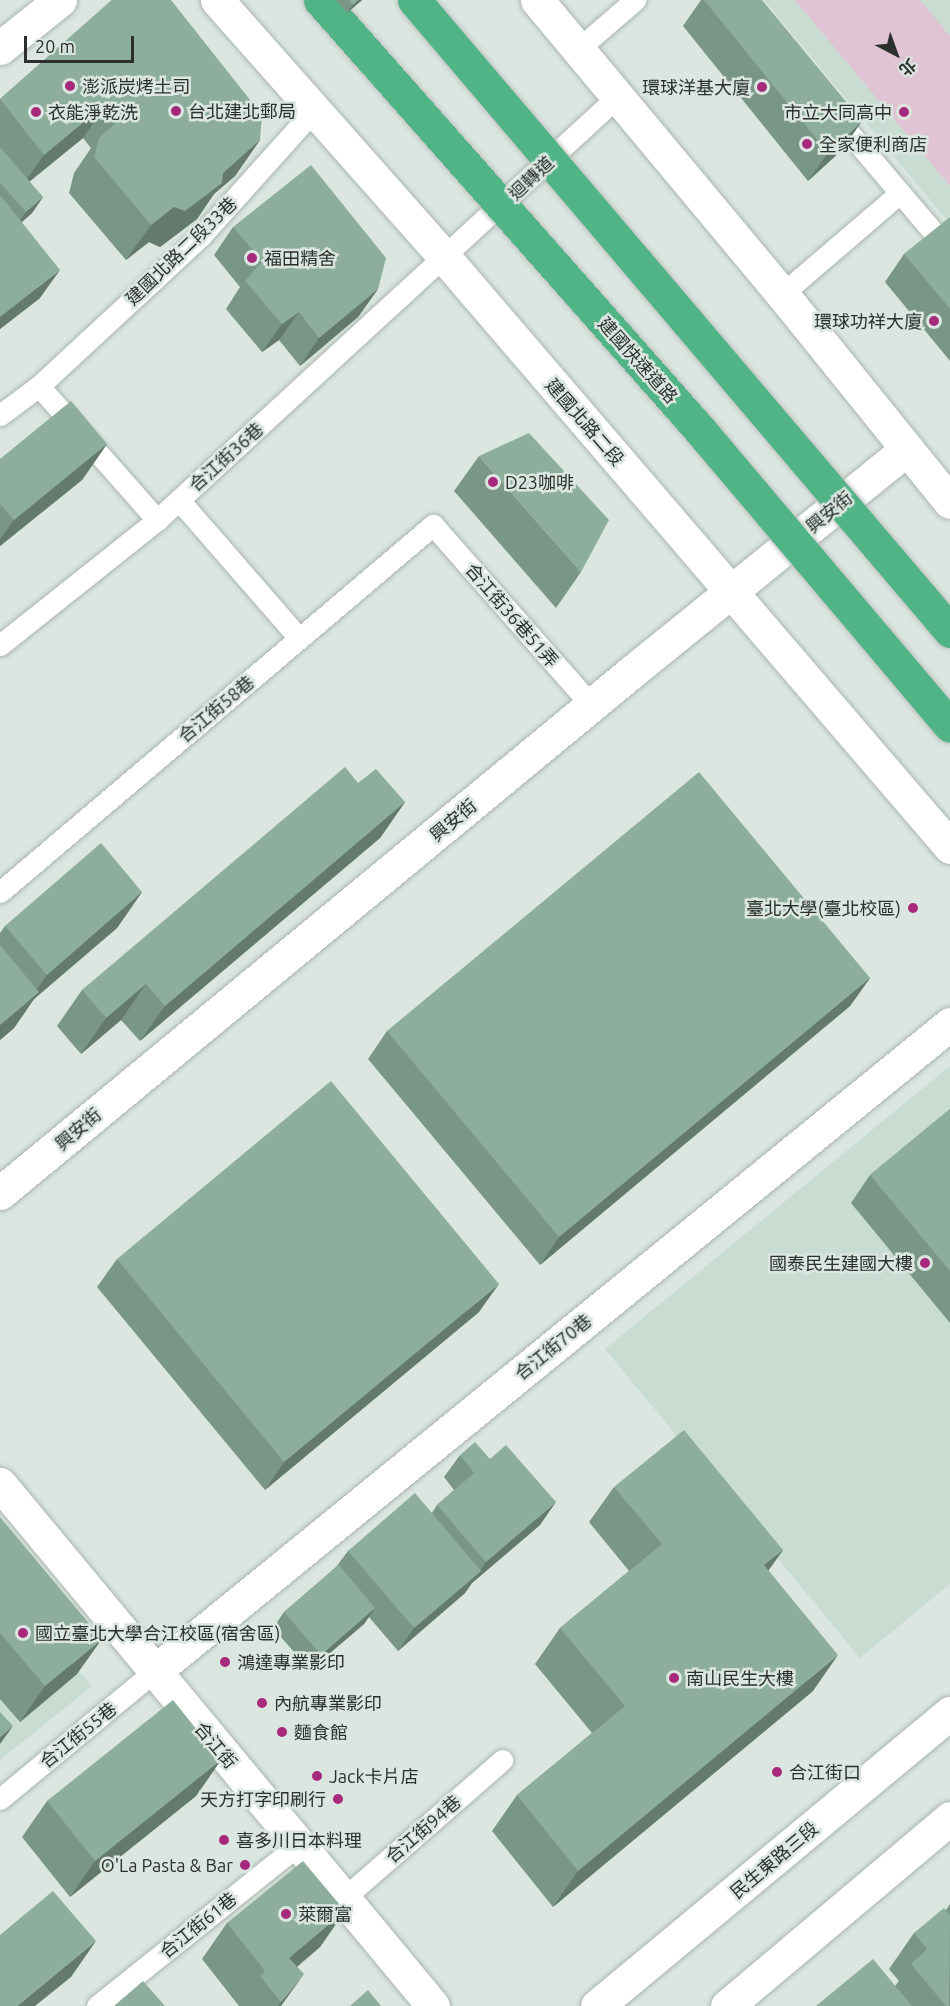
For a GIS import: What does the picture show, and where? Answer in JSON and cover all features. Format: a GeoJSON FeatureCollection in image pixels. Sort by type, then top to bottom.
{"type":"FeatureCollection","features":[{"type":"Feature","properties":{"kind":"highway","name":"建國快速道路"},"geometry":{"type":"LineString","coordinates":[[320,0],[692,422],[950,726]]}},
{"type":"Feature","properties":{"kind":"highway"},"geometry":{"type":"LineString","coordinates":[[414,0],[950,631]]}},
{"type":"Feature","properties":{"kind":"street","name":"建國北路二段"},"geometry":{"type":"LineString","coordinates":[[217,0],[445,258],[950,847]]}},
{"type":"Feature","properties":{"kind":"street"},"geometry":{"type":"LineString","coordinates":[[537,0],[782,294],[950,502]]}},
{"type":"Feature","properties":{"kind":"street"},"geometry":{"type":"LineString","coordinates":[[0,48],[45,5]]}},
{"type":"Feature","properties":{"kind":"street","name":"興安街"},"geometry":{"type":"LineString","coordinates":[[0,1193],[591,705],[907,449]]}},
{"type":"Feature","properties":{"kind":"street","name":"合江街70巷"},"geometry":{"type":"LineString","coordinates":[[155,1671],[950,1023]]}},
{"type":"Feature","properties":{"kind":"street","name":"合江街"},"geometry":{"type":"LineString","coordinates":[[0,1484],[433,2006]]}},
{"type":"Feature","properties":{"kind":"street","name":"民生東路三段"},"geometry":{"type":"LineString","coordinates":[[597,2006],[950,1713]]}},
{"type":"Feature","properties":{"kind":"street"},"geometry":{"type":"LineString","coordinates":[[727,2006],[950,1818]]}},
{"type":"Feature","properties":{"kind":"lane"},"geometry":{"type":"LineString","coordinates":[[577,50],[635,0]]}},
{"type":"Feature","properties":{"kind":"lane"},"geometry":{"type":"LineString","coordinates":[[819,96],[950,252]]}},
{"type":"Feature","properties":{"kind":"lane","name":"迴轉道"},"geometry":{"type":"LineString","coordinates":[[445,258],[617,97]]}},
{"type":"Feature","properties":{"kind":"lane","name":"建國北路二段33巷"},"geometry":{"type":"LineString","coordinates":[[0,415],[39,386],[201,236],[315,109]]}},
{"type":"Feature","properties":{"kind":"lane"},"geometry":{"type":"LineString","coordinates":[[782,294],[900,193]]}},
{"type":"Feature","properties":{"kind":"lane","name":"合江街36巷"},"geometry":{"type":"LineString","coordinates":[[0,645],[157,520],[445,258]]}},
{"type":"Feature","properties":{"kind":"lane"},"geometry":{"type":"LineString","coordinates":[[39,386],[157,520]]}},
{"type":"Feature","properties":{"kind":"lane"},"geometry":{"type":"LineString","coordinates":[[179,500],[299,638]]}},
{"type":"Feature","properties":{"kind":"lane","name":"合江街58巷"},"geometry":{"type":"LineString","coordinates":[[0,892],[433,525]]}},
{"type":"Feature","properties":{"kind":"lane","name":"合江街36巷51弄"},"geometry":{"type":"LineString","coordinates":[[433,525],[591,705]]}},
{"type":"Feature","properties":{"kind":"lane","name":"合江街55巷"},"geometry":{"type":"LineString","coordinates":[[0,1799],[155,1671]]}},
{"type":"Feature","properties":{"kind":"lane","name":"合江街94巷"},"geometry":{"type":"LineString","coordinates":[[344,1898],[502,1760]]}},
{"type":"Feature","properties":{"kind":"lane","name":"合江街61巷"},"geometry":{"type":"LineString","coordinates":[[97,2006],[298,1845]]}},
{"type":"Feature","properties":{"kind":"shaded area","name":"市立大同高中"},"geometry":{"type":"Polygon","coordinates":[[[764,0],[950,0],[950,224],[764,0]]]}},
{"type":"Feature","properties":{"kind":"shaded area","name":"市立大同高中"},"geometry":{"type":"Polygon","coordinates":[[[795,0],[920,0],[950,36],[950,186],[795,0]]]}},
{"type":"Feature","properties":{"kind":"shaded area"},"geometry":{"type":"Polygon","coordinates":[[[950,1066],[950,1584],[860,1658],[605,1349],[950,1066]]]}},
{"type":"Feature","properties":{"kind":"shaded area","name":"國立臺北大學合江校區(宿舍區)"},"geometry":{"type":"Polygon","coordinates":[[[0,1580],[92,1686],[0,1760],[0,1580]]]}},
{"type":"Feature","properties":{"kind":"building"},"geometry":{"type":"Polygon","coordinates":[[[112,0],[171,0],[262,115],[260,140],[223,173],[222,183],[185,211],[174,207],[151,225],[94,157],[99,138],[121,118],[108,102],[44,155],[0,99],[112,0]]]}},
{"type":"Feature","properties":{"kind":"building"},"geometry":{"type":"Polygon","coordinates":[[[704,0],[762,0],[862,121],[828,153],[704,0]]]}},
{"type":"Feature","properties":{"kind":"building"},"geometry":{"type":"Polygon","coordinates":[[[0,147],[43,197],[26,212],[0,183],[0,147]]]}},
{"type":"Feature","properties":{"kind":"building"},"geometry":{"type":"Polygon","coordinates":[[[311,165],[386,258],[378,289],[319,338],[299,312],[282,324],[245,281],[262,261],[233,227],[311,165]]]}},
{"type":"Feature","properties":{"kind":"building"},"geometry":{"type":"Polygon","coordinates":[[[0,195],[60,270],[0,317],[0,195]]]}},
{"type":"Feature","properties":{"kind":"building"},"geometry":{"type":"Polygon","coordinates":[[[950,217],[950,309],[904,254],[950,217]]]}},
{"type":"Feature","properties":{"kind":"building"},"geometry":{"type":"Polygon","coordinates":[[[71,401],[107,444],[14,520],[0,504],[0,459],[71,401]]]}},
{"type":"Feature","properties":{"kind":"building"},"geometry":{"type":"Polygon","coordinates":[[[529,433],[609,520],[581,572],[479,456],[529,433]]]}},
{"type":"Feature","properties":{"kind":"building"},"geometry":{"type":"Polygon","coordinates":[[[345,767],[358,783],[376,769],[405,802],[165,1006],[146,984],[106,1018],[82,990],[345,767]]]}},
{"type":"Feature","properties":{"kind":"building"},"geometry":{"type":"Polygon","coordinates":[[[699,772],[870,978],[559,1237],[387,1031],[699,772]]]}},
{"type":"Feature","properties":{"kind":"building"},"geometry":{"type":"Polygon","coordinates":[[[101,843],[142,892],[47,975],[5,926],[101,843]]]}},
{"type":"Feature","properties":{"kind":"building"},"geometry":{"type":"Polygon","coordinates":[[[0,945],[39,992],[0,1025],[0,945]]]}},
{"type":"Feature","properties":{"kind":"building"},"geometry":{"type":"Polygon","coordinates":[[[331,1081],[499,1284],[284,1462],[117,1259],[331,1081]]]}},
{"type":"Feature","properties":{"kind":"building"},"geometry":{"type":"Polygon","coordinates":[[[950,1109],[950,1271],[870,1175],[950,1109]]]}},
{"type":"Feature","properties":{"kind":"building","name":"南山民生大樓"},"geometry":{"type":"Polygon","coordinates":[[[684,1430],[783,1550],[764,1565],[838,1655],[578,1871],[517,1795],[625,1706],[560,1628],[662,1544],[614,1487],[684,1430]]]}},
{"type":"Feature","properties":{"kind":"building"},"geometry":{"type":"Polygon","coordinates":[[[475,1442],[490,1459],[506,1445],[556,1502],[486,1562],[437,1505],[474,1473],[460,1455],[475,1442]]]}},
{"type":"Feature","properties":{"kind":"building"},"geometry":{"type":"Polygon","coordinates":[[[415,1493],[481,1571],[414,1628],[348,1551],[415,1493]]]}},
{"type":"Feature","properties":{"kind":"building"},"geometry":{"type":"Polygon","coordinates":[[[0,1517],[102,1639],[45,1686],[0,1633],[0,1517]]]}},
{"type":"Feature","properties":{"kind":"building"},"geometry":{"type":"Polygon","coordinates":[[[339,1565],[375,1608],[321,1655],[284,1612],[339,1565]]]}},
{"type":"Feature","properties":{"kind":"building"},"geometry":{"type":"Polygon","coordinates":[[[173,1700],[221,1760],[95,1861],[47,1801],[173,1700]]]}},
{"type":"Feature","properties":{"kind":"building"},"geometry":{"type":"Polygon","coordinates":[[[0,1712],[13,1726],[0,1737],[0,1712]]]}},
{"type":"Feature","properties":{"kind":"building"},"geometry":{"type":"Polygon","coordinates":[[[303,1861],[345,1911],[289,1958],[304,1974],[281,2002],[260,1976],[265,1971],[227,1923],[303,1861]]]}},
{"type":"Feature","properties":{"kind":"building"},"geometry":{"type":"Polygon","coordinates":[[[53,1891],[96,1941],[17,2006],[0,2006],[0,1935],[53,1891]]]}},
{"type":"Feature","properties":{"kind":"building"},"geometry":{"type":"Polygon","coordinates":[[[944,1908],[950,1915],[949,2006],[946,2006],[911,1964],[927,1949],[914,1933],[944,1908]]]}},
{"type":"Feature","properties":{"kind":"building"},"geometry":{"type":"Polygon","coordinates":[[[873,1959],[912,2006],[816,2006],[873,1959]]]}},
{"type":"Feature","properties":{"kind":"building"},"geometry":{"type":"Polygon","coordinates":[[[143,1981],[165,2006],[114,2006],[143,1981]]]}},
{"type":"Feature","properties":{"kind":"building"},"geometry":{"type":"Polygon","coordinates":[[[368,1990],[381,2006],[350,2006],[368,1990]]]}},
{"type":"Feature","properties":{"kind":"place","name":"澎派炭烤土司"},"geometry":{"type":"Point","coordinates":[70,86]}},
{"type":"Feature","properties":{"kind":"place","name":"環球洋基大廈"},"geometry":{"type":"Point","coordinates":[762,87]}},
{"type":"Feature","properties":{"kind":"place","name":"台北建北郵局"},"geometry":{"type":"Point","coordinates":[176,111]}},
{"type":"Feature","properties":{"kind":"place","name":"衣能淨乾洗"},"geometry":{"type":"Point","coordinates":[36,112]}},
{"type":"Feature","properties":{"kind":"place","name":"市立大同高中"},"geometry":{"type":"Point","coordinates":[904,112]}},
{"type":"Feature","properties":{"kind":"place","name":"全家便利商店"},"geometry":{"type":"Point","coordinates":[807,144]}},
{"type":"Feature","properties":{"kind":"place","name":"福田精舍"},"geometry":{"type":"Point","coordinates":[252,258]}},
{"type":"Feature","properties":{"kind":"place","name":"環球功祥大廈"},"geometry":{"type":"Point","coordinates":[934,321]}},
{"type":"Feature","properties":{"kind":"place","name":"D23咖啡"},"geometry":{"type":"Point","coordinates":[493,482]}},
{"type":"Feature","properties":{"kind":"place","name":"臺北大學(臺北校區)"},"geometry":{"type":"Point","coordinates":[913,908]}},
{"type":"Feature","properties":{"kind":"place","name":"國泰民生建國大樓"},"geometry":{"type":"Point","coordinates":[925,1263]}},
{"type":"Feature","properties":{"kind":"place","name":"國立臺北大學合江校區(宿舍區)"},"geometry":{"type":"Point","coordinates":[23,1633]}},
{"type":"Feature","properties":{"kind":"place","name":"鴻達專業影印"},"geometry":{"type":"Point","coordinates":[225,1662]}},
{"type":"Feature","properties":{"kind":"place","name":"南山民生大樓"},"geometry":{"type":"Point","coordinates":[674,1678]}},
{"type":"Feature","properties":{"kind":"place","name":"內航專業影印"},"geometry":{"type":"Point","coordinates":[262,1703]}},
{"type":"Feature","properties":{"kind":"place","name":"麵食館"},"geometry":{"type":"Point","coordinates":[282,1732]}},
{"type":"Feature","properties":{"kind":"place","name":"合江街口"},"geometry":{"type":"Point","coordinates":[777,1772]}},
{"type":"Feature","properties":{"kind":"place","name":"Jack卡片店"},"geometry":{"type":"Point","coordinates":[317,1776]}},
{"type":"Feature","properties":{"kind":"place","name":"天方打字印刷行"},"geometry":{"type":"Point","coordinates":[338,1799]}},
{"type":"Feature","properties":{"kind":"place","name":"喜多川日本料理"},"geometry":{"type":"Point","coordinates":[224,1840]}},
{"type":"Feature","properties":{"kind":"place","name":"O'La Pasta & Bar"},"geometry":{"type":"Point","coordinates":[245,1865]}},
{"type":"Feature","properties":{"kind":"place","name":"萊爾富"},"geometry":{"type":"Point","coordinates":[286,1914]}}]}
